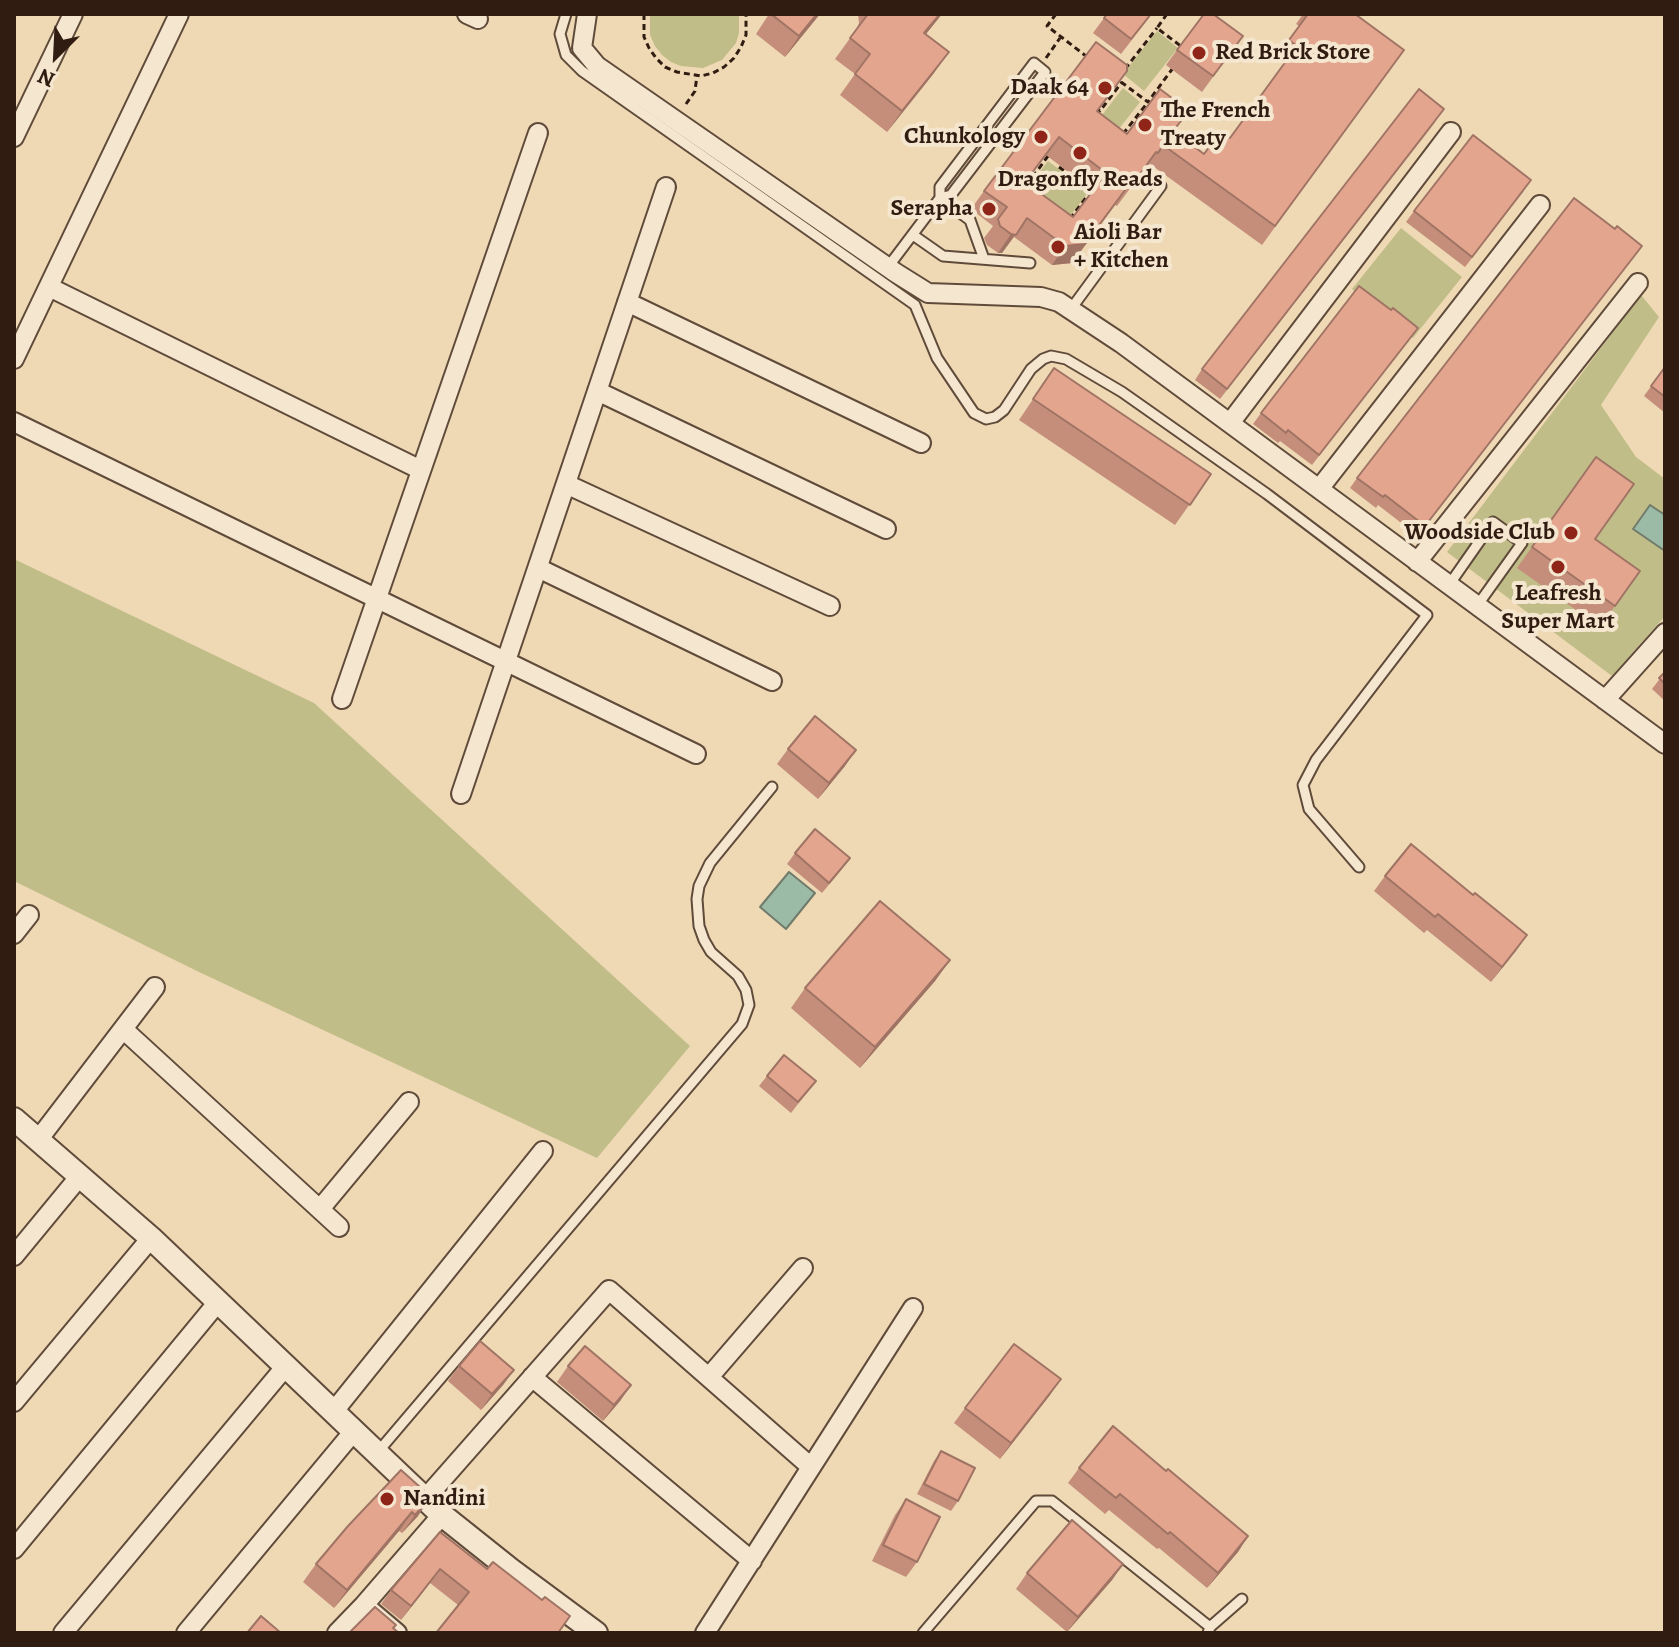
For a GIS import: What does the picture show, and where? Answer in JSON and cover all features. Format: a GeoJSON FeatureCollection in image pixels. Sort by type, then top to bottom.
{"type":"FeatureCollection","features":[{"type":"Feature","properties":{"kind":"street"},"geometry":{"type":"LineString","coordinates":[[14,137],[73,14]]}},
{"type":"Feature","properties":{"kind":"street"},"geometry":{"type":"LineString","coordinates":[[14,359],[179,14]]}},
{"type":"Feature","properties":{"kind":"street"},"geometry":{"type":"LineString","coordinates":[[587,14],[582,48],[597,66],[888,267],[928,293],[1041,297],[1071,309],[1665,744]]}},
{"type":"Feature","properties":{"kind":"street"},"geometry":{"type":"LineString","coordinates":[[1230,423],[1451,132]]}},
{"type":"Feature","properties":{"kind":"street"},"geometry":{"type":"LineString","coordinates":[[342,699],[538,133]]}},
{"type":"Feature","properties":{"kind":"street"},"geometry":{"type":"LineString","coordinates":[[461,794],[666,187]]}},
{"type":"Feature","properties":{"kind":"street"},"geometry":{"type":"LineString","coordinates":[[1319,489],[1540,205]]}},
{"type":"Feature","properties":{"kind":"street"},"geometry":{"type":"LineString","coordinates":[[1417,562],[1638,283]]}},
{"type":"Feature","properties":{"kind":"street"},"geometry":{"type":"LineString","coordinates":[[49,287],[421,470]]}},
{"type":"Feature","properties":{"kind":"street"},"geometry":{"type":"LineString","coordinates":[[627,302],[921,443]]}},
{"type":"Feature","properties":{"kind":"street"},"geometry":{"type":"LineString","coordinates":[[597,391],[886,529]]}},
{"type":"Feature","properties":{"kind":"street"},"geometry":{"type":"LineString","coordinates":[[14,422],[696,754]]}},
{"type":"Feature","properties":{"kind":"street"},"geometry":{"type":"LineString","coordinates":[[566,484],[830,606]]}},
{"type":"Feature","properties":{"kind":"street"},"geometry":{"type":"LineString","coordinates":[[538,568],[772,681]]}},
{"type":"Feature","properties":{"kind":"street"},"geometry":{"type":"LineString","coordinates":[[1605,700],[1665,633]]}},
{"type":"Feature","properties":{"kind":"street"},"geometry":{"type":"LineString","coordinates":[[14,934],[29,915]]}},
{"type":"Feature","properties":{"kind":"street"},"geometry":{"type":"LineString","coordinates":[[38,1140],[155,987]]}},
{"type":"Feature","properties":{"kind":"street"},"geometry":{"type":"LineString","coordinates":[[123,1029],[339,1227]]}},
{"type":"Feature","properties":{"kind":"street"},"geometry":{"type":"LineString","coordinates":[[320,1209],[409,1102]]}},
{"type":"Feature","properties":{"kind":"street"},"geometry":{"type":"LineString","coordinates":[[14,1119],[151,1238],[442,1515],[596,1633]]}},
{"type":"Feature","properties":{"kind":"street"},"geometry":{"type":"LineString","coordinates":[[334,1411],[543,1151]]}},
{"type":"Feature","properties":{"kind":"street"},"geometry":{"type":"LineString","coordinates":[[14,1256],[80,1176]]}},
{"type":"Feature","properties":{"kind":"street"},"geometry":{"type":"LineString","coordinates":[[14,1402],[151,1238]]}},
{"type":"Feature","properties":{"kind":"street"},"geometry":{"type":"LineString","coordinates":[[709,1377],[803,1268]]}},
{"type":"Feature","properties":{"kind":"street"},"geometry":{"type":"LineString","coordinates":[[425,1499],[609,1290],[811,1467]]}},
{"type":"Feature","properties":{"kind":"street"},"geometry":{"type":"LineString","coordinates":[[14,1549],[218,1302]]}},
{"type":"Feature","properties":{"kind":"street"},"geometry":{"type":"LineString","coordinates":[[705,1633],[913,1308]]}},
{"type":"Feature","properties":{"kind":"street"},"geometry":{"type":"LineString","coordinates":[[63,1633],[286,1366]]}},
{"type":"Feature","properties":{"kind":"street"},"geometry":{"type":"LineString","coordinates":[[532,1377],[752,1561]]}},
{"type":"Feature","properties":{"kind":"street"},"geometry":{"type":"LineString","coordinates":[[186,1633],[354,1431]]}},
{"type":"Feature","properties":{"kind":"street"},"geometry":{"type":"LineString","coordinates":[[337,1633],[442,1515]]}},
{"type":"Feature","properties":{"kind":"street"},"geometry":{"type":"LineString","coordinates":[[364,1605],[397,1633]]}},
{"type":"Feature","properties":{"kind":"lane"},"geometry":{"type":"LineString","coordinates":[[566,14],[560,34],[566,55],[582,71],[915,305],[937,358],[974,413],[986,419],[995,417],[1004,410],[1031,369],[1043,359],[1051,356],[1066,359],[1122,392],[1267,494],[1427,615],[1316,760],[1303,785],[1309,809],[1359,867]]}},
{"type":"Feature","properties":{"kind":"lane"},"geometry":{"type":"LineString","coordinates":[[888,267],[940,198],[940,187],[1034,63],[1039,67]]}},
{"type":"Feature","properties":{"kind":"lane"},"geometry":{"type":"LineString","coordinates":[[1071,309],[1161,186]]}},
{"type":"Feature","properties":{"kind":"lane"},"geometry":{"type":"LineString","coordinates":[[940,198],[970,220],[984,259]]}},
{"type":"Feature","properties":{"kind":"lane"},"geometry":{"type":"LineString","coordinates":[[913,235],[943,256],[1030,263]]}},
{"type":"Feature","properties":{"kind":"lane"},"geometry":{"type":"LineString","coordinates":[[1449,585],[1493,522],[1522,543],[1477,606]]}},
{"type":"Feature","properties":{"kind":"lane"},"geometry":{"type":"LineString","coordinates":[[377,1453],[742,1024],[749,1005],[746,990],[738,976],[721,962],[704,940],[696,912],[697,899],[699,886],[710,863],[772,787]]}},
{"type":"Feature","properties":{"kind":"lane"},"geometry":{"type":"LineString","coordinates":[[923,1633],[1036,1501],[1052,1501],[1209,1630],[1242,1599]]}},
{"type":"Feature","properties":{"kind":"path"},"geometry":{"type":"LineString","coordinates":[[644,14],[644,37],[656,58],[665,67],[677,72],[697,75],[713,73],[734,58],[746,35],[746,14]]}},
{"type":"Feature","properties":{"kind":"path"},"geometry":{"type":"LineString","coordinates":[[1056,14],[1047,26],[1095,62]]}},
{"type":"Feature","properties":{"kind":"path"},"geometry":{"type":"LineString","coordinates":[[1124,70],[1167,14]]}},
{"type":"Feature","properties":{"kind":"path"},"geometry":{"type":"LineString","coordinates":[[1157,28],[1187,51]]}},
{"type":"Feature","properties":{"kind":"path"},"geometry":{"type":"LineString","coordinates":[[1039,67],[1061,37]]}},
{"type":"Feature","properties":{"kind":"path"},"geometry":{"type":"LineString","coordinates":[[1121,137],[1179,61]]}},
{"type":"Feature","properties":{"kind":"path"},"geometry":{"type":"LineString","coordinates":[[674,120],[695,91],[697,75]]}},
{"type":"Feature","properties":{"kind":"path"},"geometry":{"type":"LineString","coordinates":[[1088,102],[1100,111],[1120,81],[1148,102]]}},
{"type":"Feature","properties":{"kind":"path"},"geometry":{"type":"LineString","coordinates":[[1024,189],[1049,155]]}},
{"type":"Feature","properties":{"kind":"path"},"geometry":{"type":"LineString","coordinates":[[1059,167],[1091,191],[1067,223]]}},
{"type":"Feature","properties":{"kind":"path"},"geometry":{"type":"LineString","coordinates":[[1085,186],[1094,173]]}},
{"type":"Feature","properties":{"kind":"shaded area"},"geometry":{"type":"Polygon","coordinates":[[[650,14],[739,14],[739,33],[736,43],[722,60],[703,68],[681,66],[671,62],[655,46],[650,35],[650,14]]]}},
{"type":"Feature","properties":{"kind":"shaded area"},"geometry":{"type":"Polygon","coordinates":[[[1157,31],[1178,48],[1144,91],[1123,74],[1157,31]]]}},
{"type":"Feature","properties":{"kind":"shaded area"},"geometry":{"type":"Polygon","coordinates":[[[1123,88],[1140,102],[1108,143],[1091,129],[1123,88]]]}},
{"type":"Feature","properties":{"kind":"shaded area"},"geometry":{"type":"Polygon","coordinates":[[[1048,161],[1089,191],[1059,231],[1018,200],[1048,161]]]}},
{"type":"Feature","properties":{"kind":"shaded area"},"geometry":{"type":"Polygon","coordinates":[[[1401,228],[1462,277],[1413,338],[1352,289],[1401,228]]]}},
{"type":"Feature","properties":{"kind":"shaded area"},"geometry":{"type":"Polygon","coordinates":[[[1641,295],[1659,317],[1601,405],[1636,457],[1665,479],[1665,515],[1650,505],[1633,529],[1665,551],[1665,616],[1612,676],[1447,552],[1641,295]]]}},
{"type":"Feature","properties":{"kind":"shaded area"},"geometry":{"type":"Polygon","coordinates":[[[1650,505],[1665,515],[1665,551],[1633,529],[1650,505]]]}},
{"type":"Feature","properties":{"kind":"shaded area"},"geometry":{"type":"Polygon","coordinates":[[[14,559],[314,703],[690,1046],[597,1158],[199,972],[14,881],[14,559]]]}},
{"type":"Feature","properties":{"kind":"shaded area"},"geometry":{"type":"Polygon","coordinates":[[[789,872],[815,893],[786,929],[760,907],[789,872]]]}},
{"type":"Feature","properties":{"kind":"building"},"geometry":{"type":"Polygon","coordinates":[[[771,14],[817,14],[799,36],[771,14]]]}},
{"type":"Feature","properties":{"kind":"building"},"geometry":{"type":"Polygon","coordinates":[[[868,14],[940,14],[924,33],[949,52],[902,111],[855,74],[870,54],[850,38],[868,14]]]}},
{"type":"Feature","properties":{"kind":"building"},"geometry":{"type":"Polygon","coordinates":[[[1107,14],[1151,14],[1131,39],[1104,18],[1107,14]]]}},
{"type":"Feature","properties":{"kind":"building"},"geometry":{"type":"Polygon","coordinates":[[[1204,14],[1213,14],[1243,36],[1213,76],[1177,50],[1204,14]]]}},
{"type":"Feature","properties":{"kind":"building"},"geometry":{"type":"Polygon","coordinates":[[[1308,14],[1355,14],[1404,50],[1275,226],[1163,145],[1085,244],[1065,246],[1027,218],[1016,235],[1000,226],[998,219],[1007,207],[984,191],[1096,42],[1127,65],[1127,71],[1097,111],[1127,134],[1160,89],[1189,111],[1173,131],[1204,154],[1221,131],[1230,138],[1297,46],[1289,40],[1308,14]],[[1059,137],[1025,182],[1073,217],[1106,173],[1059,137]]]}},
{"type":"Feature","properties":{"kind":"building"},"geometry":{"type":"Polygon","coordinates":[[[1419,89],[1444,109],[1227,389],[1202,369],[1419,89]]]}},
{"type":"Feature","properties":{"kind":"building"},"geometry":{"type":"Polygon","coordinates":[[[1473,135],[1531,180],[1472,257],[1414,211],[1473,135]]]}},
{"type":"Feature","properties":{"kind":"building"},"geometry":{"type":"Polygon","coordinates":[[[1574,198],[1642,246],[1425,526],[1357,478],[1574,198]]]}},
{"type":"Feature","properties":{"kind":"building"},"geometry":{"type":"Polygon","coordinates":[[[1359,286],[1418,328],[1319,455],[1261,413],[1359,286]]]}},
{"type":"Feature","properties":{"kind":"building"},"geometry":{"type":"Polygon","coordinates":[[[1665,367],[1665,397],[1651,386],[1665,367]]]}},
{"type":"Feature","properties":{"kind":"building"},"geometry":{"type":"Polygon","coordinates":[[[1054,368],[1211,474],[1190,505],[1033,399],[1054,368]]]}},
{"type":"Feature","properties":{"kind":"building","name":"Woodside Club"},"geometry":{"type":"Polygon","coordinates":[[[1596,457],[1634,484],[1595,539],[1640,571],[1615,606],[1532,547],[1596,457]]]}},
{"type":"Feature","properties":{"kind":"building"},"geometry":{"type":"Polygon","coordinates":[[[815,716],[856,750],[829,783],[788,749],[815,716]]]}},
{"type":"Feature","properties":{"kind":"building"},"geometry":{"type":"Polygon","coordinates":[[[815,829],[850,858],[829,883],[795,853],[815,829]]]}},
{"type":"Feature","properties":{"kind":"building"},"geometry":{"type":"Polygon","coordinates":[[[1411,844],[1527,935],[1502,967],[1438,914],[1435,917],[1385,876],[1411,844]]]}},
{"type":"Feature","properties":{"kind":"building"},"geometry":{"type":"Polygon","coordinates":[[[880,901],[950,960],[875,1047],[805,988],[880,901]]]}},
{"type":"Feature","properties":{"kind":"building"},"geometry":{"type":"Polygon","coordinates":[[[784,1055],[816,1081],[798,1102],[767,1076],[784,1055]]]}},
{"type":"Feature","properties":{"kind":"building"},"geometry":{"type":"Polygon","coordinates":[[[480,1341],[514,1370],[492,1394],[459,1366],[480,1341]]]}},
{"type":"Feature","properties":{"kind":"building"},"geometry":{"type":"Polygon","coordinates":[[[1014,1344],[1061,1379],[1011,1443],[965,1408],[1014,1344]]]}},
{"type":"Feature","properties":{"kind":"building"},"geometry":{"type":"Polygon","coordinates":[[[585,1346],[631,1385],[614,1405],[568,1366],[585,1346]]]}},
{"type":"Feature","properties":{"kind":"building"},"geometry":{"type":"Polygon","coordinates":[[[1113,1426],[1248,1536],[1218,1573],[1120,1494],[1116,1498],[1079,1468],[1113,1426]]]}},
{"type":"Feature","properties":{"kind":"building"},"geometry":{"type":"Polygon","coordinates":[[[941,1451],[975,1468],[958,1501],[924,1484],[941,1451]]]}},
{"type":"Feature","properties":{"kind":"building"},"geometry":{"type":"Polygon","coordinates":[[[401,1470],[431,1497],[415,1515],[412,1512],[347,1590],[316,1564],[401,1470]]]}},
{"type":"Feature","properties":{"kind":"building"},"geometry":{"type":"Polygon","coordinates":[[[906,1499],[940,1517],[917,1562],[883,1545],[906,1499]]]}},
{"type":"Feature","properties":{"kind":"building"},"geometry":{"type":"Polygon","coordinates":[[[1072,1520],[1123,1564],[1078,1617],[1027,1573],[1072,1520]]]}},
{"type":"Feature","properties":{"kind":"building"},"geometry":{"type":"Polygon","coordinates":[[[440,1532],[487,1569],[493,1562],[542,1600],[545,1597],[570,1616],[558,1633],[436,1633],[469,1592],[440,1569],[411,1606],[391,1590],[440,1532]]]}},
{"type":"Feature","properties":{"kind":"building"},"geometry":{"type":"Polygon","coordinates":[[[375,1607],[396,1625],[393,1628],[399,1633],[350,1632],[375,1607]]]}},
{"type":"Feature","properties":{"kind":"building"},"geometry":{"type":"Polygon","coordinates":[[[261,1616],[281,1633],[247,1633],[261,1616]]]}},
{"type":"Feature","properties":{"kind":"place","name":"Red Brick Store"},"geometry":{"type":"Point","coordinates":[1199,53]}},
{"type":"Feature","properties":{"kind":"place","name":"Daak 64"},"geometry":{"type":"Point","coordinates":[1105,88]}},
{"type":"Feature","properties":{"kind":"place","name":"The French Treaty"},"geometry":{"type":"Point","coordinates":[1145,125]}},
{"type":"Feature","properties":{"kind":"place","name":"Chunkology"},"geometry":{"type":"Point","coordinates":[1041,137]}},
{"type":"Feature","properties":{"kind":"place","name":"Dragonfly Reads"},"geometry":{"type":"Point","coordinates":[1080,153]}},
{"type":"Feature","properties":{"kind":"place","name":"Serapha"},"geometry":{"type":"Point","coordinates":[989,209]}},
{"type":"Feature","properties":{"kind":"place","name":"Aioli Bar + Kitchen"},"geometry":{"type":"Point","coordinates":[1058,247]}},
{"type":"Feature","properties":{"kind":"place","name":"Woodside Club"},"geometry":{"type":"Point","coordinates":[1571,533]}},
{"type":"Feature","properties":{"kind":"place","name":"Leafresh Super Mart"},"geometry":{"type":"Point","coordinates":[1558,567]}},
{"type":"Feature","properties":{"kind":"place","name":"Nandini"},"geometry":{"type":"Point","coordinates":[387,1499]}}]}
